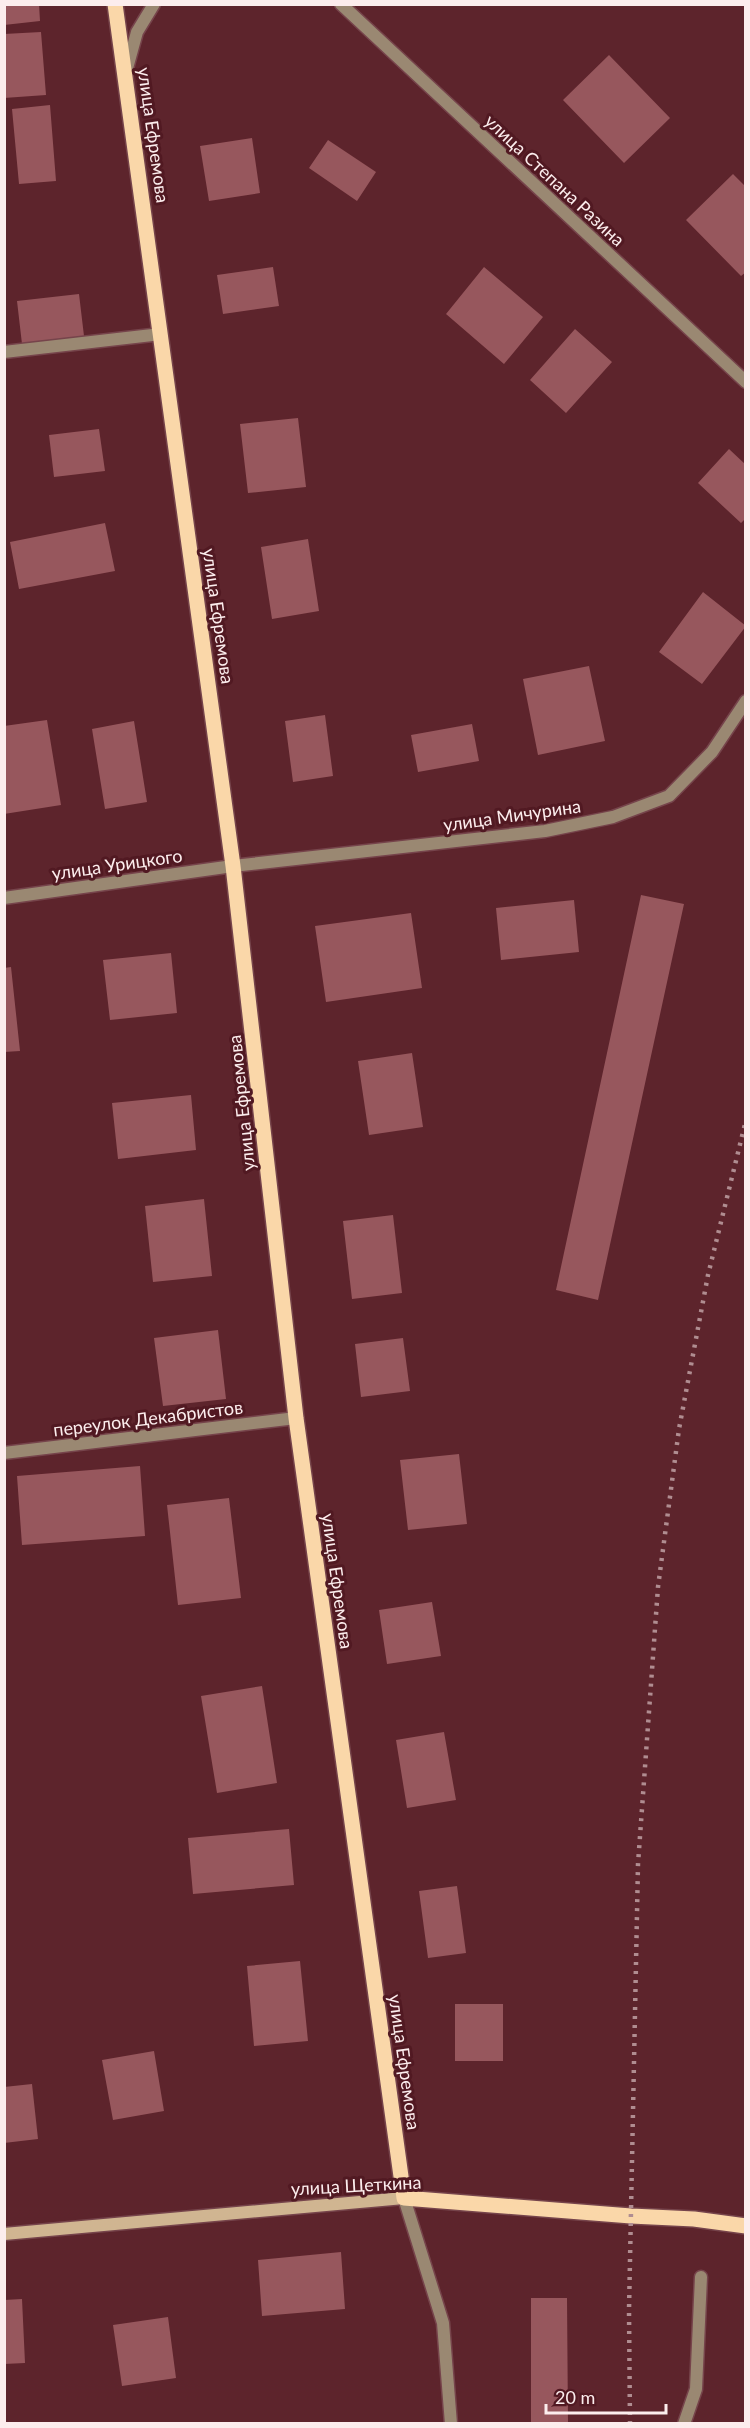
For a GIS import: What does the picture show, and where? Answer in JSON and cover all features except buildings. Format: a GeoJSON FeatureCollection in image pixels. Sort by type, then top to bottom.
{"type":"FeatureCollection","features":[{"type":"Feature","properties":{"kind":"main road","name":"улица Ефремова"},"geometry":{"type":"LineString","coordinates":[[115,4],[233,866],[296,1418],[404,2198]]}},
{"type":"Feature","properties":{"kind":"main road","name":"улица Щеткина"},"geometry":{"type":"LineString","coordinates":[[4,2234],[404,2198],[694,2219],[746,2226]]}},
{"type":"Feature","properties":{"kind":"street"},"geometry":{"type":"LineString","coordinates":[[126,73],[137,32],[154,4]]}},
{"type":"Feature","properties":{"kind":"street","name":"улица Степана Разина"},"geometry":{"type":"LineString","coordinates":[[341,4],[746,382]]}},
{"type":"Feature","properties":{"kind":"street"},"geometry":{"type":"LineString","coordinates":[[4,352],[161,334]]}},
{"type":"Feature","properties":{"kind":"street","name":"улица Мичурина"},"geometry":{"type":"LineString","coordinates":[[233,866],[545,831],[613,818],[669,796],[712,752],[746,701]]}},
{"type":"Feature","properties":{"kind":"street","name":"улица Урицкого"},"geometry":{"type":"LineString","coordinates":[[4,898],[233,866]]}},
{"type":"Feature","properties":{"kind":"street","name":"переулок Декабристов"},"geometry":{"type":"LineString","coordinates":[[4,1453],[296,1418]]}},
{"type":"Feature","properties":{"kind":"street"},"geometry":{"type":"LineString","coordinates":[[404,2198],[443,2323],[451,2424]]}},
{"type":"Feature","properties":{"kind":"street"},"geometry":{"type":"LineString","coordinates":[[684,2424],[696,2389],[701,2277]]}},
{"type":"Feature","properties":{"kind":"railway"},"geometry":{"type":"LineString","coordinates":[[630,2424],[629,2310],[638,1864],[658,1587],[679,1429],[708,1275],[746,1120]]}}]}
